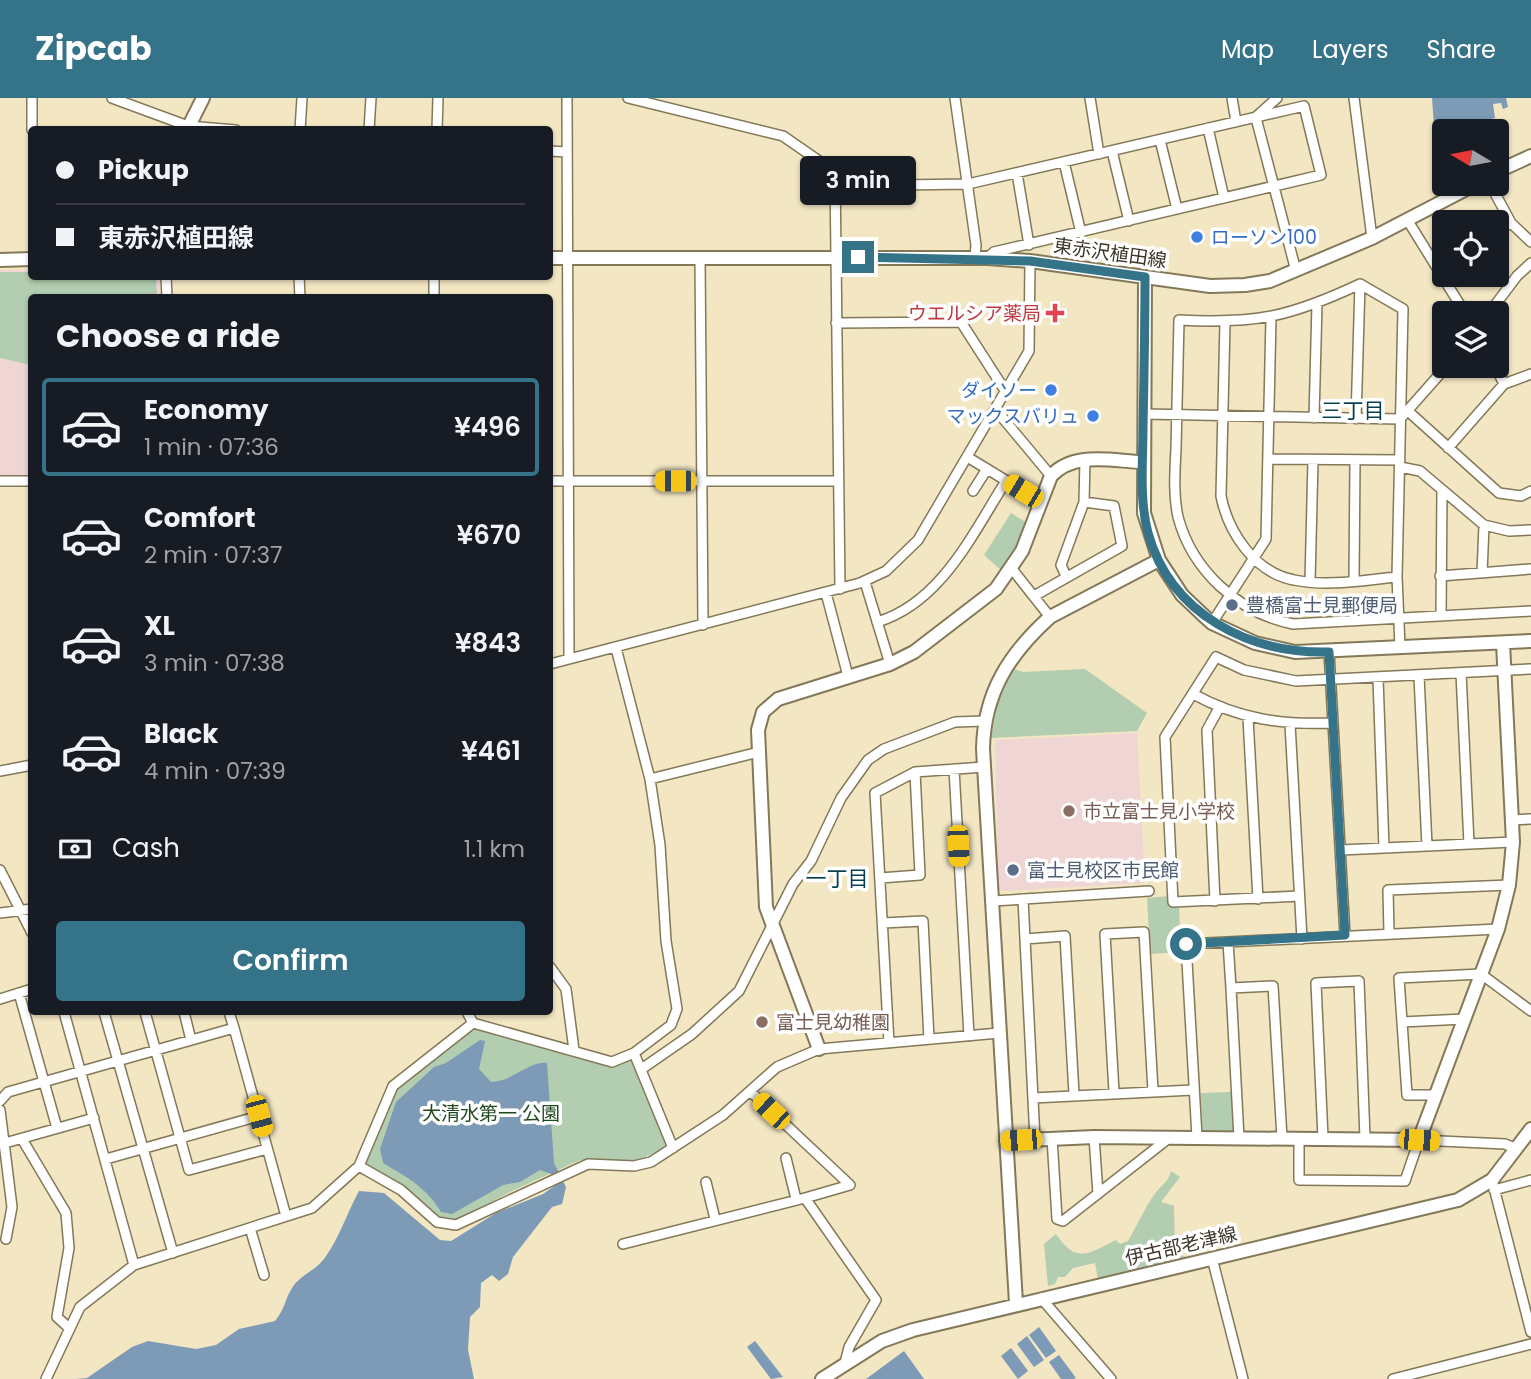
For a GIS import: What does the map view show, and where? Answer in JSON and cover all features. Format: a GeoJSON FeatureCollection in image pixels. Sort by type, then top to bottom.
{"type":"FeatureCollection","features":[{"type":"Feature","properties":{"kind":"street"},"geometry":{"type":"LineString","coordinates":[[32,98],[32,126]]}},
{"type":"Feature","properties":{"kind":"street"},"geometry":{"type":"LineString","coordinates":[[112,98],[183,126]]}},
{"type":"Feature","properties":{"kind":"street"},"geometry":{"type":"LineString","coordinates":[[189,126],[203,98]]}},
{"type":"Feature","properties":{"kind":"street"},"geometry":{"type":"LineString","coordinates":[[300,126],[302,98]]}},
{"type":"Feature","properties":{"kind":"street"},"geometry":{"type":"LineString","coordinates":[[369,126],[371,98]]}},
{"type":"Feature","properties":{"kind":"street"},"geometry":{"type":"LineString","coordinates":[[437,126],[438,98]]}},
{"type":"Feature","properties":{"kind":"street"},"geometry":{"type":"LineString","coordinates":[[567,98],[569,659]]}},
{"type":"Feature","properties":{"kind":"street"},"geometry":{"type":"LineString","coordinates":[[628,98],[783,136],[835,173],[840,589]]}},
{"type":"Feature","properties":{"kind":"street"},"geometry":{"type":"LineString","coordinates":[[835,186],[968,184],[1304,106],[1321,175],[1081,233],[994,251],[981,258],[968,184],[955,98]]}},
{"type":"Feature","properties":{"kind":"street"},"geometry":{"type":"LineString","coordinates":[[1090,98],[1100,154]]}},
{"type":"Feature","properties":{"kind":"street"},"geometry":{"type":"LineString","coordinates":[[1232,98],[1236,122]]}},
{"type":"Feature","properties":{"kind":"street"},"geometry":{"type":"LineString","coordinates":[[1256,118],[1277,98]]}},
{"type":"Feature","properties":{"kind":"street"},"geometry":{"type":"LineString","coordinates":[[1354,98],[1372,238]]}},
{"type":"Feature","properties":{"kind":"street"},"geometry":{"type":"LineString","coordinates":[[1256,118],[1296,271]]}},
{"type":"Feature","properties":{"kind":"street"},"geometry":{"type":"LineString","coordinates":[[1208,128],[1224,198]]}},
{"type":"Feature","properties":{"kind":"street"},"geometry":{"type":"LineString","coordinates":[[1160,140],[1177,209]]}},
{"type":"Feature","properties":{"kind":"street"},"geometry":{"type":"LineString","coordinates":[[553,151],[567,152]]}},
{"type":"Feature","properties":{"kind":"street"},"geometry":{"type":"LineString","coordinates":[[1112,151],[1129,221]]}},
{"type":"Feature","properties":{"kind":"street"},"geometry":{"type":"LineString","coordinates":[[1509,167],[1531,156]]}},
{"type":"Feature","properties":{"kind":"street"},"geometry":{"type":"LineString","coordinates":[[1064,162],[1081,233]]}},
{"type":"Feature","properties":{"kind":"street"},"geometry":{"type":"LineString","coordinates":[[1017,173],[1029,245]]}},
{"type":"Feature","properties":{"kind":"street","name":"東赤沢植田線"},"geometry":{"type":"LineString","coordinates":[[553,258],[981,258],[1030,261],[1210,286],[1245,285],[1270,281],[1296,271],[1408,221],[1454,196]]}},
{"type":"Feature","properties":{"kind":"street"},"geometry":{"type":"LineString","coordinates":[[1496,196],[1511,223],[1531,242]]}},
{"type":"Feature","properties":{"kind":"street"},"geometry":{"type":"LineString","coordinates":[[1408,221],[1432,260]]}},
{"type":"Feature","properties":{"kind":"street"},"geometry":{"type":"LineString","coordinates":[[700,257],[703,625]]}},
{"type":"Feature","properties":{"kind":"street"},"geometry":{"type":"LineString","coordinates":[[0,260],[28,259]]}},
{"type":"Feature","properties":{"kind":"street"},"geometry":{"type":"LineString","coordinates":[[553,663],[866,582],[886,571],[909,551],[969,458],[1029,351],[1030,261]]}},
{"type":"Feature","properties":{"kind":"street"},"geometry":{"type":"LineString","coordinates":[[1498,301],[1531,263]]}},
{"type":"Feature","properties":{"kind":"street"},"geometry":{"type":"LineString","coordinates":[[1145,277],[1144,513],[1159,560],[1182,595],[1212,623],[1277,650],[1329,652],[1531,641]]}},
{"type":"Feature","properties":{"kind":"street"},"geometry":{"type":"LineString","coordinates":[[1360,284],[1317,304],[1271,318],[1225,322],[1179,320],[1175,498],[1178,515],[1195,556],[1212,579],[1230,594],[1272,620],[1293,624],[1531,611]]}},
{"type":"Feature","properties":{"kind":"street"},"geometry":{"type":"LineString","coordinates":[[1356,419],[1360,284]]}},
{"type":"Feature","properties":{"kind":"street"},"geometry":{"type":"LineString","coordinates":[[1360,284],[1403,309],[1396,577],[1400,647]]}},
{"type":"Feature","properties":{"kind":"street"},"geometry":{"type":"LineString","coordinates":[[1314,418],[1317,304]]}},
{"type":"Feature","properties":{"kind":"street"},"geometry":{"type":"LineString","coordinates":[[1212,623],[1266,539],[1271,318]]}},
{"type":"Feature","properties":{"kind":"street"},"geometry":{"type":"LineString","coordinates":[[836,323],[961,322],[1006,392]]}},
{"type":"Feature","properties":{"kind":"street"},"geometry":{"type":"LineString","coordinates":[[1225,322],[1221,496],[1226,519],[1234,535],[1255,557],[1278,574],[1292,580],[1310,582],[1396,577]]}},
{"type":"Feature","properties":{"kind":"street"},"geometry":{"type":"LineString","coordinates":[[1448,448],[1504,384],[1531,374]]}},
{"type":"Feature","properties":{"kind":"street"},"geometry":{"type":"LineString","coordinates":[[1144,414],[1400,419],[1437,378]]}},
{"type":"Feature","properties":{"kind":"street"},"geometry":{"type":"LineString","coordinates":[[1501,378],[1504,384]]}},
{"type":"Feature","properties":{"kind":"street"},"geometry":{"type":"LineString","coordinates":[[996,411],[1051,476]]}},
{"type":"Feature","properties":{"kind":"street"},"geometry":{"type":"LineString","coordinates":[[1409,412],[1499,493],[1521,496],[1531,491]]}},
{"type":"Feature","properties":{"kind":"street"},"geometry":{"type":"LineString","coordinates":[[969,458],[1040,501]]}},
{"type":"Feature","properties":{"kind":"street"},"geometry":{"type":"LineString","coordinates":[[1268,459],[1400,463],[1420,471],[1484,525],[1509,531],[1531,530]]}},
{"type":"Feature","properties":{"kind":"street"},"geometry":{"type":"LineString","coordinates":[[1066,576],[1061,565],[1084,502],[1085,460]]}},
{"type":"Feature","properties":{"kind":"street"},"geometry":{"type":"LineString","coordinates":[[1310,582],[1313,460]]}},
{"type":"Feature","properties":{"kind":"street"},"geometry":{"type":"LineString","coordinates":[[1354,580],[1355,460]]}},
{"type":"Feature","properties":{"kind":"street"},"geometry":{"type":"LineString","coordinates":[[819,1049],[771,924],[764,887],[760,720],[770,704],[890,664],[926,644],[996,589],[1023,551],[1051,476],[1066,462],[1143,462]]}},
{"type":"Feature","properties":{"kind":"street"},"geometry":{"type":"LineString","coordinates":[[973,491],[987,469]]}},
{"type":"Feature","properties":{"kind":"street"},"geometry":{"type":"LineString","coordinates":[[0,481],[28,481]]}},
{"type":"Feature","properties":{"kind":"street"},"geometry":{"type":"LineString","coordinates":[[553,481],[838,481]]}},
{"type":"Feature","properties":{"kind":"street"},"geometry":{"type":"LineString","coordinates":[[877,622],[899,614],[943,579],[1006,481]]}},
{"type":"Feature","properties":{"kind":"street"},"geometry":{"type":"LineString","coordinates":[[1441,616],[1442,489]]}},
{"type":"Feature","properties":{"kind":"street"},"geometry":{"type":"LineString","coordinates":[[1034,596],[1122,545],[1114,506],[1084,502]]}},
{"type":"Feature","properties":{"kind":"street"},"geometry":{"type":"LineString","coordinates":[[1482,573],[1484,525]]}},
{"type":"Feature","properties":{"kind":"street"},"geometry":{"type":"LineString","coordinates":[[1016,1303],[984,767],[984,721],[992,692],[1008,662],[1050,617],[1159,560]]}},
{"type":"Feature","properties":{"kind":"street"},"geometry":{"type":"LineString","coordinates":[[1012,569],[1050,617]]}},
{"type":"Feature","properties":{"kind":"street"},"geometry":{"type":"LineString","coordinates":[[1440,576],[1531,569]]}},
{"type":"Feature","properties":{"kind":"street"},"geometry":{"type":"LineString","coordinates":[[866,582],[890,664]]}},
{"type":"Feature","properties":{"kind":"street"},"geometry":{"type":"LineString","coordinates":[[826,593],[848,676]]}},
{"type":"Feature","properties":{"kind":"street"},"geometry":{"type":"LineString","coordinates":[[1299,1138],[1299,1180],[1405,1181],[1497,929],[1509,885],[1513,842],[1503,643]]}},
{"type":"Feature","properties":{"kind":"street"},"geometry":{"type":"LineString","coordinates":[[469,1015],[473,1023],[612,1062],[634,1053],[671,1025],[677,1009],[666,941],[660,845],[650,779],[616,648]]}},
{"type":"Feature","properties":{"kind":"street"},"geometry":{"type":"LineString","coordinates":[[1329,652],[1345,935]]}},
{"type":"Feature","properties":{"kind":"street"},"geometry":{"type":"LineString","coordinates":[[1299,896],[1174,902],[1165,737],[1216,657],[1267,677],[1296,681],[1531,669]]}},
{"type":"Feature","properties":{"kind":"street"},"geometry":{"type":"LineString","coordinates":[[1461,673],[1469,844]]}},
{"type":"Feature","properties":{"kind":"street"},"geometry":{"type":"LineString","coordinates":[[1419,676],[1427,846]]}},
{"type":"Feature","properties":{"kind":"street"},"geometry":{"type":"LineString","coordinates":[[1378,678],[1384,848]]}},
{"type":"Feature","properties":{"kind":"street"},"geometry":{"type":"LineString","coordinates":[[1193,694],[1219,708],[1248,718],[1290,724],[1333,723]]}},
{"type":"Feature","properties":{"kind":"street"},"geometry":{"type":"LineString","coordinates":[[1215,901],[1207,730],[1219,708]]}},
{"type":"Feature","properties":{"kind":"street"},"geometry":{"type":"LineString","coordinates":[[1248,718],[1258,899]]}},
{"type":"Feature","properties":{"kind":"street"},"geometry":{"type":"LineString","coordinates":[[643,1068],[692,1034],[739,991],[771,924],[793,884],[811,861],[841,798],[868,760],[884,749],[955,722],[984,721]]}},
{"type":"Feature","properties":{"kind":"street"},"geometry":{"type":"LineString","coordinates":[[1290,724],[1302,939]]}},
{"type":"Feature","properties":{"kind":"street"},"geometry":{"type":"LineString","coordinates":[[650,779],[759,752]]}},
{"type":"Feature","properties":{"kind":"street"},"geometry":{"type":"LineString","coordinates":[[0,771],[28,766]]}},
{"type":"Feature","properties":{"kind":"street"},"geometry":{"type":"LineString","coordinates":[[889,1043],[875,793],[915,772],[984,767]]}},
{"type":"Feature","properties":{"kind":"street"},"geometry":{"type":"LineString","coordinates":[[954,769],[969,1036]]}},
{"type":"Feature","properties":{"kind":"street"},"geometry":{"type":"LineString","coordinates":[[880,878],[920,876],[915,772]]}},
{"type":"Feature","properties":{"kind":"street"},"geometry":{"type":"LineString","coordinates":[[1512,820],[1531,819]]}},
{"type":"Feature","properties":{"kind":"street"},"geometry":{"type":"LineString","coordinates":[[1341,850],[1513,842]]}},
{"type":"Feature","properties":{"kind":"street"},"geometry":{"type":"LineString","coordinates":[[0,870],[28,925]]}},
{"type":"Feature","properties":{"kind":"street"},"geometry":{"type":"LineString","coordinates":[[1389,933],[1388,890],[1509,885]]}},
{"type":"Feature","properties":{"kind":"street"},"geometry":{"type":"LineString","coordinates":[[993,901],[1149,891]]}},
{"type":"Feature","properties":{"kind":"street"},"geometry":{"type":"LineString","coordinates":[[1023,898],[1035,1139]]}},
{"type":"Feature","properties":{"kind":"street"},"geometry":{"type":"LineString","coordinates":[[0,913],[28,909]]}},
{"type":"Feature","properties":{"kind":"street"},"geometry":{"type":"LineString","coordinates":[[883,923],[923,920],[929,1039]]}},
{"type":"Feature","properties":{"kind":"street"},"geometry":{"type":"LineString","coordinates":[[1197,1137],[1186,944],[1497,929]]}},
{"type":"Feature","properties":{"kind":"street"},"geometry":{"type":"LineString","coordinates":[[1114,1092],[1105,934],[1144,932],[1153,1091]]}},
{"type":"Feature","properties":{"kind":"street"},"geometry":{"type":"LineString","coordinates":[[1025,939],[1065,936],[1074,1094]]}},
{"type":"Feature","properties":{"kind":"street"},"geometry":{"type":"LineString","coordinates":[[1228,942],[1239,1138]]}},
{"type":"Feature","properties":{"kind":"street"},"geometry":{"type":"LineString","coordinates":[[553,971],[566,989],[574,1050]]}},
{"type":"Feature","properties":{"kind":"street"},"geometry":{"type":"LineString","coordinates":[[1435,1095],[1407,1095],[1399,978],[1481,974],[1531,1011]]}},
{"type":"Feature","properties":{"kind":"street"},"geometry":{"type":"LineString","coordinates":[[1322,1138],[1316,983],[1359,981],[1365,1139]]}},
{"type":"Feature","properties":{"kind":"street"},"geometry":{"type":"LineString","coordinates":[[1231,988],[1273,986],[1282,1138]]}},
{"type":"Feature","properties":{"kind":"street"},"geometry":{"type":"LineString","coordinates":[[0,999],[28,990]]}},
{"type":"Feature","properties":{"kind":"street"},"geometry":{"type":"LineString","coordinates":[[19,993],[57,1128]]}},
{"type":"Feature","properties":{"kind":"street"},"geometry":{"type":"LineString","coordinates":[[65,1015],[134,1265]]}},
{"type":"Feature","properties":{"kind":"street"},"geometry":{"type":"LineString","coordinates":[[105,1015],[173,1253]]}},
{"type":"Feature","properties":{"kind":"street"},"geometry":{"type":"LineString","coordinates":[[146,1015],[190,1170],[268,1149]]}},
{"type":"Feature","properties":{"kind":"street"},"geometry":{"type":"LineString","coordinates":[[185,1015],[191,1040]]}},
{"type":"Feature","properties":{"kind":"street"},"geometry":{"type":"LineString","coordinates":[[230,1015],[286,1216]]}},
{"type":"Feature","properties":{"kind":"street"},"geometry":{"type":"LineString","coordinates":[[1402,1022],[1464,1019]]}},
{"type":"Feature","properties":{"kind":"street"},"geometry":{"type":"LineString","coordinates":[[46,1379],[80,1307],[134,1265],[312,1208],[359,1166],[393,1086],[473,1023]]}},
{"type":"Feature","properties":{"kind":"street"},"geometry":{"type":"LineString","coordinates":[[0,1101],[8,1091],[234,1028]]}},
{"type":"Feature","properties":{"kind":"street"},"geometry":{"type":"LineString","coordinates":[[359,1166],[401,1190],[437,1222],[446,1225],[467,1220],[588,1164],[634,1166],[650,1162],[751,1092],[777,1068],[819,1049],[999,1033]]}},
{"type":"Feature","properties":{"kind":"street"},"geometry":{"type":"LineString","coordinates":[[634,1053],[643,1068],[673,1148]]}},
{"type":"Feature","properties":{"kind":"street"},"geometry":{"type":"LineString","coordinates":[[1033,1098],[1193,1090]]}},
{"type":"Feature","properties":{"kind":"street"},"geometry":{"type":"LineString","coordinates":[[623,1244],[850,1185],[751,1092]]}},
{"type":"Feature","properties":{"kind":"street"},"geometry":{"type":"LineString","coordinates":[[0,1110],[12,1207],[6,1239]]}},
{"type":"Feature","properties":{"kind":"street"},"geometry":{"type":"LineString","coordinates":[[106,1159],[259,1116]]}},
{"type":"Feature","properties":{"kind":"street"},"geometry":{"type":"LineString","coordinates":[[5,1143],[94,1118]]}},
{"type":"Feature","properties":{"kind":"street","name":"伊古部老津線"},"geometry":{"type":"LineString","coordinates":[[822,1379],[897,1334],[1016,1303],[1458,1200],[1493,1185],[1531,1129]]}},
{"type":"Feature","properties":{"kind":"street"},"geometry":{"type":"LineString","coordinates":[[1006,1141],[1094,1137],[1322,1138],[1505,1144],[1517,1149]]}},
{"type":"Feature","properties":{"kind":"street"},"geometry":{"type":"LineString","coordinates":[[1094,1137],[1098,1194]]}},
{"type":"Feature","properties":{"kind":"street"},"geometry":{"type":"LineString","coordinates":[[1052,1138],[1057,1219],[1063,1222],[1169,1138]]}},
{"type":"Feature","properties":{"kind":"street"},"geometry":{"type":"LineString","coordinates":[[22,1139],[66,1213],[69,1248],[57,1317],[69,1328]]}},
{"type":"Feature","properties":{"kind":"street"},"geometry":{"type":"LineString","coordinates":[[786,1158],[801,1198],[876,1300],[849,1347],[845,1363]]}},
{"type":"Feature","properties":{"kind":"street"},"geometry":{"type":"LineString","coordinates":[[1531,1180],[1493,1185],[1531,1332]]}},
{"type":"Feature","properties":{"kind":"street"},"geometry":{"type":"LineString","coordinates":[[706,1182],[715,1219]]}},
{"type":"Feature","properties":{"kind":"street"},"geometry":{"type":"LineString","coordinates":[[250,1228],[264,1275]]}},
{"type":"Feature","properties":{"kind":"street"},"geometry":{"type":"LineString","coordinates":[[1212,1258],[1243,1379]]}},
{"type":"Feature","properties":{"kind":"street"},"geometry":{"type":"LineString","coordinates":[[1041,1298],[1111,1379]]}},
{"type":"Feature","properties":{"kind":"street"},"geometry":{"type":"LineString","coordinates":[[1394,1379],[1531,1344]]}},
{"type":"Feature","properties":{"kind":"shaded area"},"geometry":{"type":"Polygon","coordinates":[[[0,270],[28,270],[28,280],[160,280],[160,294],[28,294],[28,477],[0,477],[0,270]]]}},
{"type":"Feature","properties":{"kind":"shaded area","name":"市立富士見小学校"},"geometry":{"type":"Polygon","coordinates":[[[1137,733],[1145,883],[1001,891],[998,887],[995,740],[1137,733]]]}},
{"type":"Feature","properties":{"kind":"green space"},"geometry":{"type":"Polygon","coordinates":[[[0,272],[28,272],[28,280],[156,280],[157,294],[28,294],[28,364],[0,358],[0,272]]]}},
{"type":"Feature","properties":{"kind":"green space"},"geometry":{"type":"Polygon","coordinates":[[[1011,513],[1027,523],[1016,553],[1002,571],[984,555],[1011,513]]]}},
{"type":"Feature","properties":{"kind":"green space"},"geometry":{"type":"Polygon","coordinates":[[[1014,669],[1023,672],[1085,669],[1147,713],[1137,731],[991,738],[998,701],[1014,669]]]}},
{"type":"Feature","properties":{"kind":"green space"},"geometry":{"type":"Polygon","coordinates":[[[1170,896],[1171,907],[1179,907],[1181,952],[1150,954],[1147,898],[1170,896]]]}},
{"type":"Feature","properties":{"kind":"green space","name":"大清水第一 公園"},"geometry":{"type":"Polygon","coordinates":[[[474,1027],[612,1066],[634,1059],[667,1147],[637,1161],[580,1160],[512,1191],[458,1220],[437,1218],[406,1190],[365,1164],[392,1092],[474,1027]]]}},
{"type":"Feature","properties":{"kind":"green space"},"geometry":{"type":"Polygon","coordinates":[[[1233,1092],[1235,1132],[1202,1132],[1201,1093],[1233,1092]]]}},
{"type":"Feature","properties":{"kind":"green space"},"geometry":{"type":"Polygon","coordinates":[[[1171,1171],[1180,1177],[1161,1202],[1174,1206],[1175,1255],[1189,1257],[1190,1260],[1098,1279],[1095,1263],[1073,1268],[1065,1277],[1058,1277],[1055,1284],[1048,1286],[1044,1244],[1056,1234],[1070,1250],[1083,1254],[1116,1240],[1120,1244],[1128,1241],[1150,1200],[1171,1171]]]}},
{"type":"Feature","properties":{"kind":"water"},"geometry":{"type":"Polygon","coordinates":[[[1432,98],[1506,98],[1508,107],[1503,109],[1501,103],[1493,104],[1495,118],[1434,119],[1432,98]]]}},
{"type":"Feature","properties":{"kind":"water"},"geometry":{"type":"Polygon","coordinates":[[[480,1040],[485,1041],[479,1069],[491,1082],[506,1079],[534,1065],[547,1063],[554,1163],[566,1187],[562,1204],[552,1207],[513,1257],[508,1274],[499,1281],[492,1275],[481,1283],[480,1307],[470,1317],[468,1350],[474,1379],[76,1379],[87,1378],[132,1347],[148,1341],[196,1349],[216,1345],[239,1329],[275,1321],[295,1284],[321,1263],[329,1251],[359,1191],[384,1193],[440,1240],[451,1241],[496,1213],[543,1194],[556,1185],[554,1175],[540,1170],[520,1182],[503,1185],[452,1214],[441,1212],[423,1190],[383,1163],[380,1149],[396,1102],[434,1067],[446,1063],[480,1040]]]}},
{"type":"Feature","properties":{"kind":"water"},"geometry":{"type":"Polygon","coordinates":[[[1039,1327],[1056,1351],[1046,1358],[1029,1335],[1039,1327]]]}},
{"type":"Feature","properties":{"kind":"water"},"geometry":{"type":"Polygon","coordinates":[[[1027,1336],[1044,1360],[1034,1367],[1017,1344],[1027,1336]]]}},
{"type":"Feature","properties":{"kind":"water"},"geometry":{"type":"Polygon","coordinates":[[[755,1341],[783,1377],[771,1379],[747,1347],[755,1341]]]}},
{"type":"Feature","properties":{"kind":"water"},"geometry":{"type":"Polygon","coordinates":[[[1011,1348],[1028,1371],[1018,1379],[1001,1356],[1011,1348]]]}},
{"type":"Feature","properties":{"kind":"water"},"geometry":{"type":"Polygon","coordinates":[[[904,1351],[924,1379],[866,1379],[904,1351]]]}},
{"type":"Feature","properties":{"kind":"water"},"geometry":{"type":"Polygon","coordinates":[[[1059,1355],[1076,1378],[1061,1379],[1049,1362],[1059,1355]]]}},
{"type":"Feature","properties":{"kind":"place","name":"ローソン100"},"geometry":{"type":"Point","coordinates":[1197,237]}},
{"type":"Feature","properties":{"kind":"place","name":"ウエルシア薬局"},"geometry":{"type":"Point","coordinates":[1055,313]}},
{"type":"Feature","properties":{"kind":"place","name":"ダイソー"},"geometry":{"type":"Point","coordinates":[1051,390]}},
{"type":"Feature","properties":{"kind":"place","name":"マックスバリュ"},"geometry":{"type":"Point","coordinates":[1093,416]}},
{"type":"Feature","properties":{"kind":"place","name":"豊橋富士見郵便局"},"geometry":{"type":"Point","coordinates":[1232,605]}},
{"type":"Feature","properties":{"kind":"place","name":"市立富士見小学校"},"geometry":{"type":"Point","coordinates":[1069,811]}},
{"type":"Feature","properties":{"kind":"place","name":"富士見校区市民館"},"geometry":{"type":"Point","coordinates":[1013,870]}},
{"type":"Feature","properties":{"kind":"place","name":"富士見幼稚園"},"geometry":{"type":"Point","coordinates":[762,1022]}},
{"type":"Feature","properties":{"kind":"district","name":"三丁目"},"geometry":{"type":"Point","coordinates":[1353,410]}},
{"type":"Feature","properties":{"kind":"district","name":"一丁目"},"geometry":{"type":"Point","coordinates":[837,878]}},
{"type":"Feature","properties":{"kind":"route"},"geometry":{"type":"LineString","coordinates":[[858,257],[987,258],[1030,261],[1145,277],[1144,513],[1148,533],[1159,560],[1182,595],[1212,623],[1239,637],[1277,650],[1329,652],[1345,935],[1186,944]]}}]}
